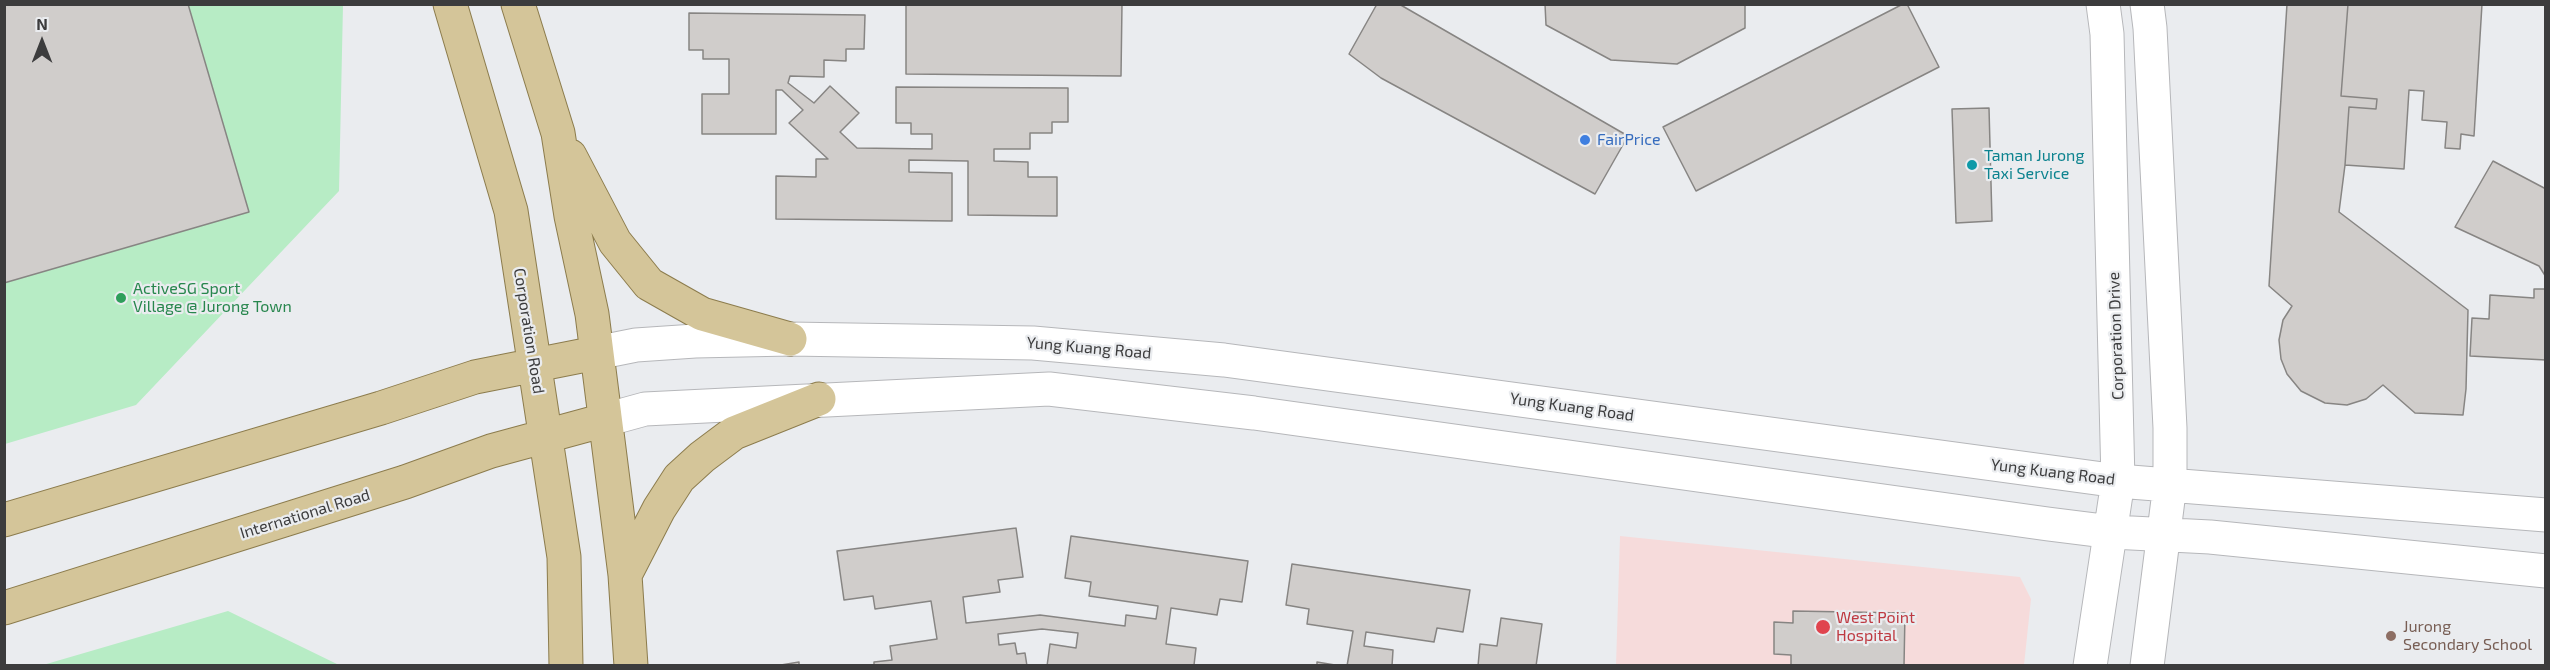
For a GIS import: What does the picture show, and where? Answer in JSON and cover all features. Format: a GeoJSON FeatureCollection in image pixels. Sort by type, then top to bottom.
{"type":"FeatureCollection","features":[{"type":"Feature","properties":{"kind":"main road","name":"Corporation Road"},"geometry":{"type":"LineString","coordinates":[[450,4],[511,211],[564,557],[566,666]]}},
{"type":"Feature","properties":{"kind":"main road"},"geometry":{"type":"LineString","coordinates":[[518,4],[558,133],[571,216],[592,314],[625,575],[631,666]]}},
{"type":"Feature","properties":{"kind":"main road"},"geometry":{"type":"LineString","coordinates":[[558,133],[615,242],[649,284],[702,314],[790,339]]}},
{"type":"Feature","properties":{"kind":"main road"},"geometry":{"type":"LineString","coordinates":[[4,520],[381,408],[476,377],[596,354]]}},
{"type":"Feature","properties":{"kind":"main road"},"geometry":{"type":"LineString","coordinates":[[625,575],[659,509],[679,478],[702,457],[734,433],[819,399]]}},
{"type":"Feature","properties":{"kind":"main road","name":"International Road"},"geometry":{"type":"LineString","coordinates":[[4,608],[405,482],[491,451],[605,420]]}},
{"type":"Feature","properties":{"kind":"street","name":"Corporation Drive"},"geometry":{"type":"LineString","coordinates":[[2090,666],[2118,481],[2107,34],[2103,4]]}},
{"type":"Feature","properties":{"kind":"street"},"geometry":{"type":"LineString","coordinates":[[2147,4],[2170,428],[2170,484],[2147,666]]}},
{"type":"Feature","properties":{"kind":"street","name":"Yung Kuang Road"},"geometry":{"type":"LineString","coordinates":[[596,354],[636,345],[790,339],[1033,343],[1224,360],[2118,481],[2546,515]]}},
{"type":"Feature","properties":{"kind":"street"},"geometry":{"type":"LineString","coordinates":[[605,420],[645,409],[1049,389],[1145,399],[2112,532],[2210,537],[2546,572]]}},
{"type":"Feature","properties":{"kind":"shaded area","name":"West Point Hospital"},"geometry":{"type":"Polygon","coordinates":[[[1620,536],[2020,577],[2031,599],[2024,665],[1616,666],[1620,536]]]}},
{"type":"Feature","properties":{"kind":"green space","name":"ActiveSG Sport Village @ Jurong Town"},"geometry":{"type":"Polygon","coordinates":[[[5,5],[343,5],[339,191],[136,405],[5,444],[5,5]]]}},
{"type":"Feature","properties":{"kind":"green space"},"geometry":{"type":"Polygon","coordinates":[[[228,611],[339,665],[43,665],[228,611]]]}},
{"type":"Feature","properties":{"kind":"building"},"geometry":{"type":"Polygon","coordinates":[[[4,4],[188,4],[249,212],[4,283],[4,4]]]}},
{"type":"Feature","properties":{"kind":"building"},"geometry":{"type":"Polygon","coordinates":[[[906,4],[1122,4],[1121,76],[906,74],[906,4]]]}},
{"type":"Feature","properties":{"kind":"building"},"geometry":{"type":"Polygon","coordinates":[[[1377,4],[1399,4],[1628,136],[1595,194],[1381,78],[1349,54],[1377,4]]]}},
{"type":"Feature","properties":{"kind":"building"},"geometry":{"type":"Polygon","coordinates":[[[1545,4],[1745,4],[1745,28],[1677,64],[1611,60],[1546,25],[1545,4]]]}},
{"type":"Feature","properties":{"kind":"building"},"geometry":{"type":"Polygon","coordinates":[[[1903,4],[1907,4],[1939,67],[1696,191],[1663,127],[1903,4]]]}},
{"type":"Feature","properties":{"kind":"building"},"geometry":{"type":"Polygon","coordinates":[[[2287,4],[2348,4],[2341,96],[2377,99],[2376,109],[2349,107],[2339,212],[2468,310],[2463,415],[2415,413],[2383,385],[2366,399],[2347,405],[2325,403],[2301,391],[2287,374],[2281,359],[2279,340],[2283,320],[2292,306],[2269,286],[2287,4]]]}},
{"type":"Feature","properties":{"kind":"building"},"geometry":{"type":"Polygon","coordinates":[[[2348,4],[2482,4],[2474,136],[2461,134],[2460,149],[2445,148],[2447,122],[2422,120],[2424,91],[2409,90],[2404,169],[2345,165],[2349,107],[2376,109],[2377,99],[2341,96],[2348,4]]]}},
{"type":"Feature","properties":{"kind":"building"},"geometry":{"type":"Polygon","coordinates":[[[689,13],[865,15],[864,49],[846,49],[846,61],[824,60],[824,77],[790,76],[788,83],[814,103],[830,86],[859,113],[840,132],[857,148],[932,149],[932,134],[911,134],[911,123],[896,123],[896,87],[1068,88],[1068,122],[1052,122],[1052,133],[1030,133],[1030,149],[994,149],[994,161],[1028,162],[1028,177],[1057,177],[1057,216],[968,215],[968,161],[909,160],[909,172],[952,173],[952,221],[776,219],[776,176],[816,177],[816,159],[828,159],[789,123],[803,110],[782,90],[776,90],[776,134],[702,134],[702,94],[729,94],[729,59],[703,59],[703,50],[689,50],[689,13]]]}},
{"type":"Feature","properties":{"kind":"building","name":"Taman Jurong Taxi Service"},"geometry":{"type":"Polygon","coordinates":[[[1989,108],[1992,221],[1956,223],[1952,109],[1989,108]]]}},
{"type":"Feature","properties":{"kind":"building"},"geometry":{"type":"Polygon","coordinates":[[[2493,161],[2546,189],[2546,277],[2539,266],[2455,227],[2493,161]]]}},
{"type":"Feature","properties":{"kind":"building"},"geometry":{"type":"Polygon","coordinates":[[[2534,289],[2546,289],[2546,360],[2470,356],[2472,318],[2489,319],[2490,295],[2534,298],[2534,289]]]}},
{"type":"Feature","properties":{"kind":"building"},"geometry":{"type":"Polygon","coordinates":[[[1016,528],[1023,577],[998,580],[1000,592],[963,597],[966,623],[1040,615],[1125,626],[1126,615],[1156,619],[1158,606],[1089,596],[1091,582],[1065,578],[1071,536],[1248,561],[1242,602],[1220,599],[1217,615],[1171,608],[1166,644],[1196,648],[1194,665],[1196,666],[1047,666],[1050,644],[1076,648],[1078,633],[1042,629],[998,634],[999,645],[1015,643],[1017,654],[1025,653],[1027,666],[874,666],[874,662],[892,660],[890,646],[937,639],[931,601],[875,609],[873,596],[844,600],[837,551],[1016,528]]]}},
{"type":"Feature","properties":{"kind":"building"},"geometry":{"type":"Polygon","coordinates":[[[1292,564],[1470,590],[1463,632],[1437,628],[1434,642],[1366,632],[1364,646],[1393,650],[1392,666],[1347,666],[1353,631],[1307,624],[1309,609],[1286,605],[1292,564]]]}},
{"type":"Feature","properties":{"kind":"building"},"geometry":{"type":"Polygon","coordinates":[[[1793,611],[1905,613],[1904,666],[1791,666],[1791,655],[1774,654],[1774,622],[1793,623],[1793,611]]]}},
{"type":"Feature","properties":{"kind":"building"},"geometry":{"type":"Polygon","coordinates":[[[1501,618],[1542,624],[1536,666],[1478,666],[1480,644],[1497,646],[1501,618]]]}},
{"type":"Feature","properties":{"kind":"building"},"geometry":{"type":"Polygon","coordinates":[[[799,662],[799,666],[775,666],[799,662]]]}},
{"type":"Feature","properties":{"kind":"building"},"geometry":{"type":"Polygon","coordinates":[[[1317,662],[1341,666],[1317,666],[1317,662]]]}},
{"type":"Feature","properties":{"kind":"place","name":"FairPrice"},"geometry":{"type":"Point","coordinates":[1585,140]}},
{"type":"Feature","properties":{"kind":"place","name":"Taman Jurong Taxi Service"},"geometry":{"type":"Point","coordinates":[1972,165]}},
{"type":"Feature","properties":{"kind":"place","name":"ActiveSG Sport Village @ Jurong Town"},"geometry":{"type":"Point","coordinates":[121,298]}},
{"type":"Feature","properties":{"kind":"place","name":"West Point Hospital"},"geometry":{"type":"Point","coordinates":[1823,627]}},
{"type":"Feature","properties":{"kind":"place","name":"Jurong Secondary School"},"geometry":{"type":"Point","coordinates":[2391,636]}}]}
